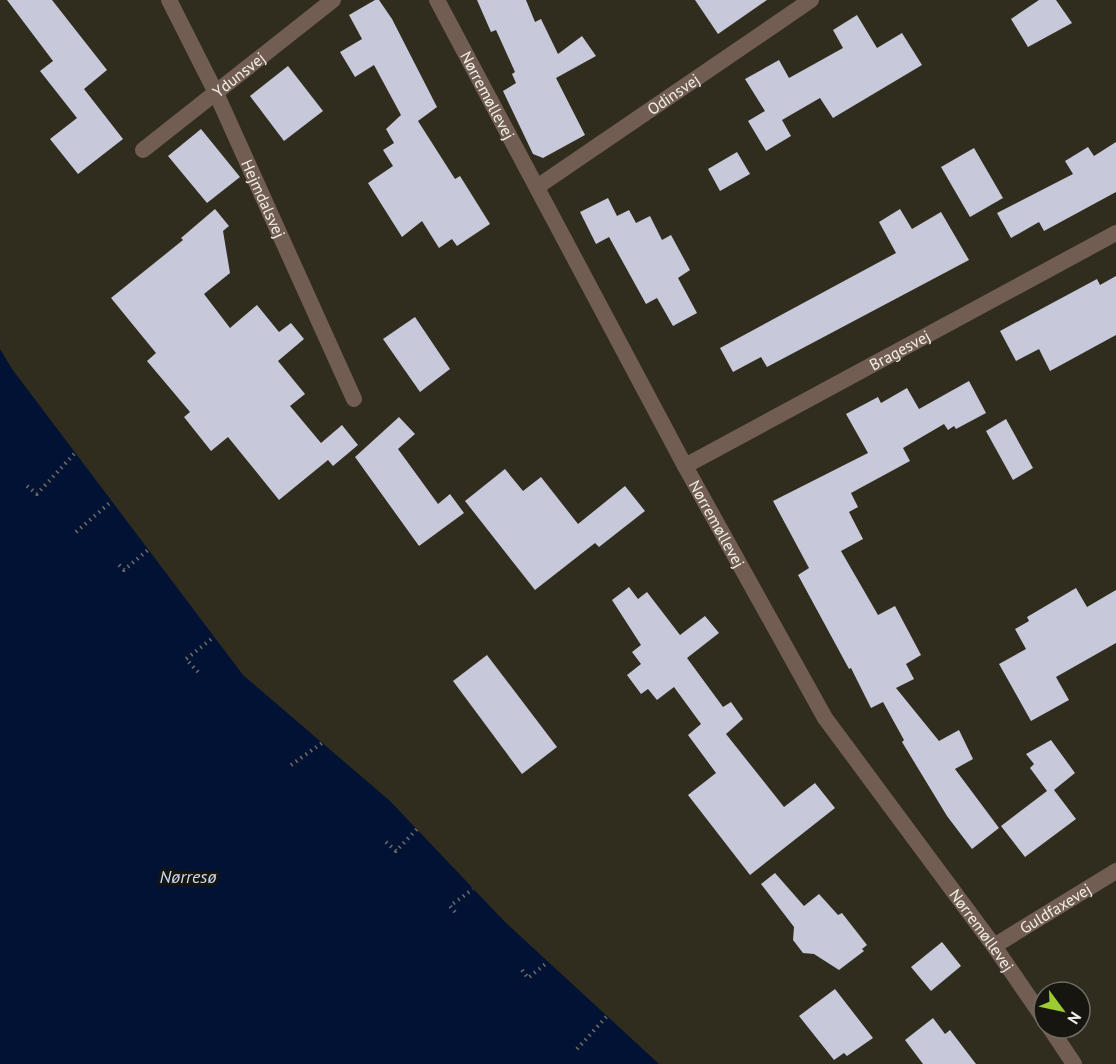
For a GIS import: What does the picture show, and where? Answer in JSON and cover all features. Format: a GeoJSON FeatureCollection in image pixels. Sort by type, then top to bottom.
{"type":"FeatureCollection","features":[{"type":"Feature","properties":{"kind":"street","name":"Hejmdalsvej"},"geometry":{"type":"LineString","coordinates":[[169,0],[216,93],[354,399]]}},
{"type":"Feature","properties":{"kind":"street","name":"Ydunsvej"},"geometry":{"type":"LineString","coordinates":[[143,150],[333,0]]}},
{"type":"Feature","properties":{"kind":"street","name":"Nørremøllevej"},"geometry":{"type":"LineString","coordinates":[[437,0],[685,466],[825,718],[994,946],[1032,1001]]}},
{"type":"Feature","properties":{"kind":"street","name":"Odinsvej"},"geometry":{"type":"LineString","coordinates":[[537,187],[810,0]]}},
{"type":"Feature","properties":{"kind":"street","name":"Bragesvej"},"geometry":{"type":"LineString","coordinates":[[685,466],[1116,233]]}},
{"type":"Feature","properties":{"kind":"street","name":"Guldfaxevej"},"geometry":{"type":"LineString","coordinates":[[994,946],[1116,871]]}},
{"type":"Feature","properties":{"kind":"street"},"geometry":{"type":"LineString","coordinates":[[1058,1040],[1074,1064]]}},
{"type":"Feature","properties":{"kind":"path"},"geometry":{"type":"LineString","coordinates":[[27,486],[37,494],[75,453]]}},
{"type":"Feature","properties":{"kind":"path"},"geometry":{"type":"LineString","coordinates":[[76,532],[112,501]]}},
{"type":"Feature","properties":{"kind":"path"},"geometry":{"type":"LineString","coordinates":[[119,565],[124,570],[148,550]]}},
{"type":"Feature","properties":{"kind":"path"},"geometry":{"type":"LineString","coordinates":[[198,672],[186,659],[214,637]]}},
{"type":"Feature","properties":{"kind":"path"},"geometry":{"type":"LineString","coordinates":[[291,765],[322,743]]}},
{"type":"Feature","properties":{"kind":"path"},"geometry":{"type":"LineString","coordinates":[[386,842],[396,851],[417,829]]}},
{"type":"Feature","properties":{"kind":"path"},"geometry":{"type":"LineString","coordinates":[[455,912],[450,906],[473,889]]}},
{"type":"Feature","properties":{"kind":"path"},"geometry":{"type":"LineString","coordinates":[[522,970],[528,978],[548,962]]}},
{"type":"Feature","properties":{"kind":"path"},"geometry":{"type":"LineString","coordinates":[[577,1049],[607,1016]]}},
{"type":"Feature","properties":{"kind":"water","name":"Nørresø"},"geometry":{"type":"Polygon","coordinates":[[[0,349],[12,369],[243,675],[390,801],[504,921],[659,1064],[0,1064],[0,349]]]}},
{"type":"Feature","properties":{"kind":"building"},"geometry":{"type":"Polygon","coordinates":[[[7,0],[52,0],[107,70],[84,89],[123,139],[78,174],[50,139],[77,118],[40,71],[53,61],[7,0]]]}},
{"type":"Feature","properties":{"kind":"building"},"geometry":{"type":"Polygon","coordinates":[[[379,0],[392,19],[437,107],[418,121],[455,179],[460,176],[490,224],[457,246],[452,239],[439,248],[422,221],[402,237],[368,183],[393,166],[383,150],[394,143],[386,129],[401,115],[374,65],[355,77],[340,52],[362,39],[349,15],[379,0]]]}},
{"type":"Feature","properties":{"kind":"building"},"geometry":{"type":"Polygon","coordinates":[[[477,0],[526,0],[535,22],[541,19],[558,54],[582,36],[596,56],[556,78],[585,135],[543,158],[533,154],[503,91],[516,83],[512,74],[515,72],[496,30],[491,32],[477,0]]]}},
{"type":"Feature","properties":{"kind":"building"},"geometry":{"type":"Polygon","coordinates":[[[695,0],[767,0],[718,34],[695,0]]]}},
{"type":"Feature","properties":{"kind":"building"},"geometry":{"type":"Polygon","coordinates":[[[1039,0],[1056,0],[1072,23],[1028,47],[1011,19],[1039,0]]]}},
{"type":"Feature","properties":{"kind":"building"},"geometry":{"type":"Polygon","coordinates":[[[857,15],[877,48],[902,33],[922,65],[833,118],[820,98],[782,120],[791,136],[766,151],[748,121],[765,111],[745,79],[779,60],[789,78],[843,48],[833,30],[857,15]]]}},
{"type":"Feature","properties":{"kind":"building"},"geometry":{"type":"Polygon","coordinates":[[[288,66],[323,111],[284,141],[250,96],[288,66]]]}},
{"type":"Feature","properties":{"kind":"building"},"geometry":{"type":"Polygon","coordinates":[[[201,129],[240,177],[207,203],[168,156],[201,129]]]}},
{"type":"Feature","properties":{"kind":"building"},"geometry":{"type":"Polygon","coordinates":[[[1116,142],[1116,192],[1044,231],[1039,222],[1011,238],[997,213],[1073,174],[1065,161],[1088,147],[1094,156],[1116,142]]]}},
{"type":"Feature","properties":{"kind":"building"},"geometry":{"type":"Polygon","coordinates":[[[974,148],[1003,198],[970,217],[941,167],[974,148]]]}},
{"type":"Feature","properties":{"kind":"building"},"geometry":{"type":"Polygon","coordinates":[[[737,152],[750,174],[720,191],[708,169],[737,152]]]}},
{"type":"Feature","properties":{"kind":"building"},"geometry":{"type":"Polygon","coordinates":[[[608,198],[617,216],[629,210],[636,223],[650,216],[662,240],[671,235],[690,270],[678,278],[697,313],[673,326],[657,298],[646,304],[609,237],[596,244],[580,212],[608,198]]]}},
{"type":"Feature","properties":{"kind":"building"},"geometry":{"type":"Polygon","coordinates":[[[215,209],[229,226],[223,231],[230,273],[204,294],[230,328],[257,305],[279,332],[291,323],[304,339],[278,361],[305,394],[290,406],[321,443],[342,425],[358,445],[333,466],[328,460],[279,500],[228,437],[211,451],[184,417],[190,412],[147,361],[156,353],[111,298],[183,240],[181,238],[215,209]]]}},
{"type":"Feature","properties":{"kind":"building"},"geometry":{"type":"Polygon","coordinates":[[[900,209],[912,229],[941,212],[969,260],[767,367],[761,357],[733,372],[720,348],[896,253],[879,222],[900,209]]]}},
{"type":"Feature","properties":{"kind":"building"},"geometry":{"type":"Polygon","coordinates":[[[1116,276],[1116,335],[1050,371],[1039,349],[1016,361],[1000,331],[1097,279],[1100,285],[1116,276]]]}},
{"type":"Feature","properties":{"kind":"building"},"geometry":{"type":"Polygon","coordinates":[[[415,317],[450,369],[420,392],[383,339],[415,317]]]}},
{"type":"Feature","properties":{"kind":"building"},"geometry":{"type":"Polygon","coordinates":[[[969,381],[986,413],[956,429],[954,426],[948,430],[944,424],[903,448],[910,461],[851,493],[858,507],[849,512],[863,539],[841,551],[878,615],[895,606],[921,655],[906,664],[914,679],[896,688],[939,741],[959,730],[973,759],[955,769],[999,828],[972,849],[947,816],[902,742],[904,740],[883,702],[871,708],[798,575],[809,568],[773,501],[868,453],[846,414],[878,397],[881,403],[907,388],[919,409],[969,381]]]}},
{"type":"Feature","properties":{"kind":"building"},"geometry":{"type":"Polygon","coordinates":[[[399,417],[415,434],[398,449],[438,504],[450,494],[464,513],[419,546],[355,457],[399,417]]]}},
{"type":"Feature","properties":{"kind":"building"},"geometry":{"type":"Polygon","coordinates":[[[1006,419],[1033,468],[1013,480],[986,431],[1006,419]]]}},
{"type":"Feature","properties":{"kind":"building"},"geometry":{"type":"Polygon","coordinates":[[[505,469],[523,491],[541,477],[578,524],[625,486],[645,511],[599,547],[595,543],[535,590],[465,501],[505,469]]]}},
{"type":"Feature","properties":{"kind":"building"},"geometry":{"type":"Polygon","coordinates":[[[629,587],[638,599],[647,592],[680,635],[705,616],[719,633],[687,658],[723,707],[731,702],[743,719],[726,734],[784,807],[815,783],[835,808],[750,875],[688,795],[716,773],[688,735],[701,724],[674,687],[657,700],[648,689],[641,694],[627,675],[641,664],[632,652],[641,645],[612,600],[629,587]]]}},
{"type":"Feature","properties":{"kind":"building"},"geometry":{"type":"Polygon","coordinates":[[[1076,588],[1087,607],[1116,590],[1116,643],[1056,677],[1069,700],[1031,721],[999,664],[1026,649],[1015,629],[1029,621],[1027,617],[1076,588]]]}},
{"type":"Feature","properties":{"kind":"building"},"geometry":{"type":"Polygon","coordinates":[[[487,655],[557,747],[522,774],[453,681],[487,655]]]}},
{"type":"Feature","properties":{"kind":"building"},"geometry":{"type":"Polygon","coordinates":[[[1051,740],[1075,773],[1054,790],[1076,819],[1025,857],[1001,826],[1047,791],[1030,768],[1034,764],[1026,754],[1051,740]]]}},
{"type":"Feature","properties":{"kind":"building"},"geometry":{"type":"Polygon","coordinates":[[[775,873],[804,906],[819,894],[838,915],[842,913],[867,945],[862,949],[864,951],[839,970],[814,954],[803,953],[793,940],[794,927],[761,884],[775,873]]]}},
{"type":"Feature","properties":{"kind":"building"},"geometry":{"type":"Polygon","coordinates":[[[942,942],[961,966],[931,991],[911,967],[942,942]]]}},
{"type":"Feature","properties":{"kind":"building"},"geometry":{"type":"Polygon","coordinates":[[[835,989],[873,1038],[847,1056],[844,1053],[834,1060],[799,1016],[835,989]]]}},
{"type":"Feature","properties":{"kind":"building"},"geometry":{"type":"Polygon","coordinates":[[[933,1018],[945,1034],[950,1030],[976,1064],[923,1064],[905,1040],[933,1018]]]}}]}
